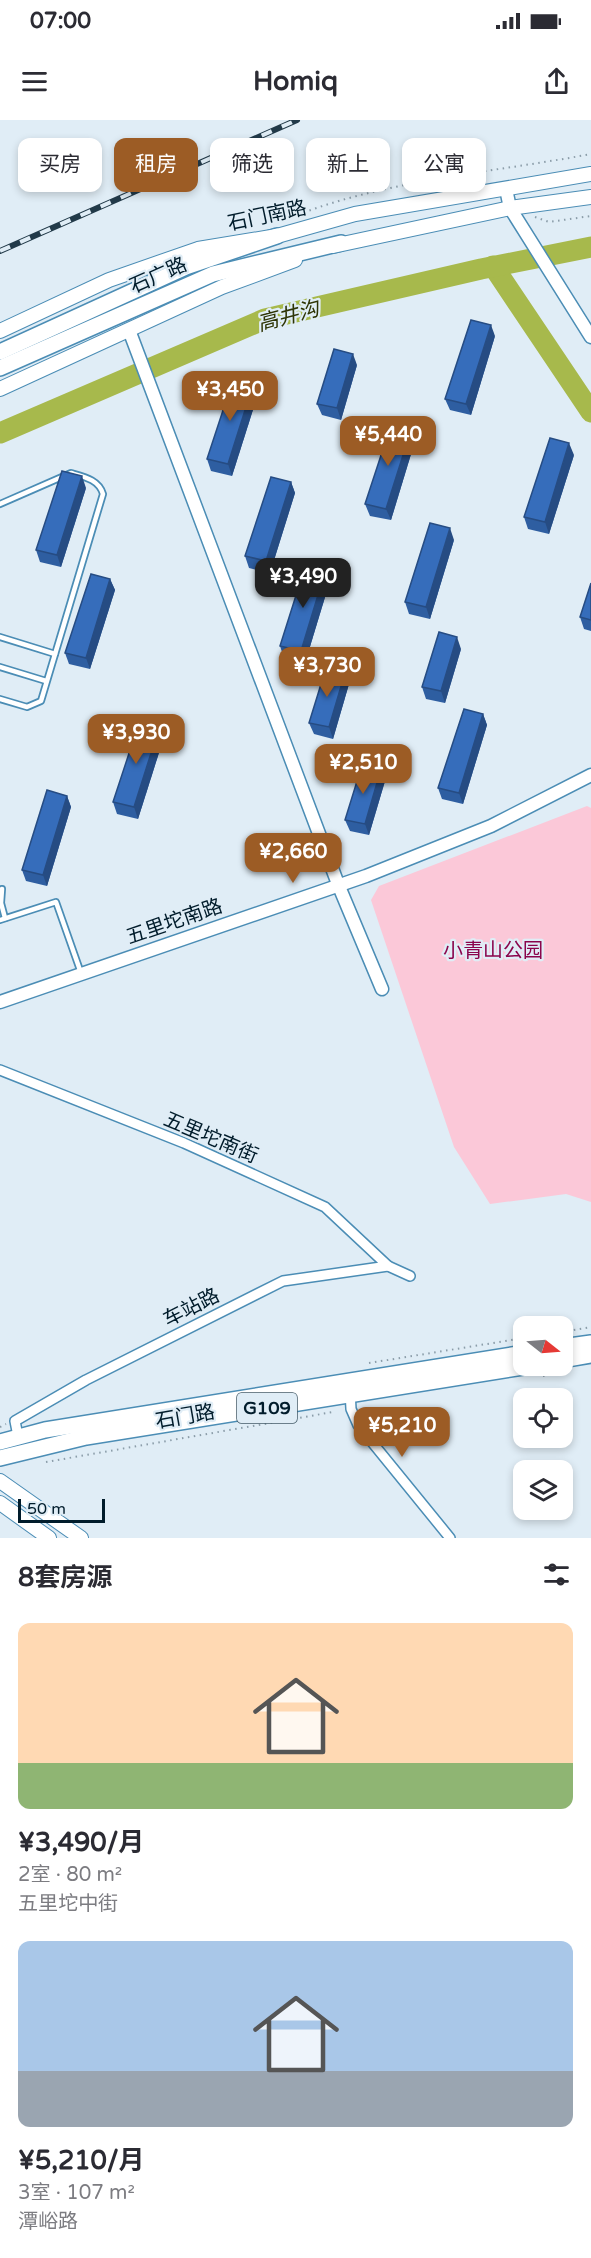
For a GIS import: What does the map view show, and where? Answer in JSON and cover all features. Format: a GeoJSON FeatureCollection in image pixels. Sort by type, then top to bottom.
{"type":"FeatureCollection","features":[{"type":"Feature","properties":{"kind":"main road","name":"石门南路"},"geometry":{"type":"LineString","coordinates":[[0,331],[109,280],[198,249],[277,236],[355,214],[591,174]]}},
{"type":"Feature","properties":{"kind":"main road"},"geometry":{"type":"LineString","coordinates":[[0,388],[222,287],[341,243],[510,208],[591,197]]}},
{"type":"Feature","properties":{"kind":"main road","name":"石广路"},"geometry":{"type":"LineString","coordinates":[[0,352],[186,267],[277,236]]}},
{"type":"Feature","properties":{"kind":"main road","name":"石广路"},"geometry":{"type":"LineString","coordinates":[[0,368],[213,274],[341,243]]}},
{"type":"Feature","properties":{"kind":"main road"},"geometry":{"type":"LineString","coordinates":[[573,1345],[591,1343]]}},
{"type":"Feature","properties":{"kind":"main road","name":"石门路"},"geometry":{"type":"LineString","coordinates":[[0,1458],[86,1437],[350,1395],[513,1356]]}},
{"type":"Feature","properties":{"kind":"main road"},"geometry":{"type":"LineString","coordinates":[[573,1364],[591,1356]]}},
{"type":"Feature","properties":{"kind":"main road","name":"石门路"},"geometry":{"type":"LineString","coordinates":[[0,1442],[18,1436],[513,1374]]}},
{"type":"Feature","properties":{"kind":"main road"},"geometry":{"type":"LineString","coordinates":[[0,1481],[81,1538]]}},
{"type":"Feature","properties":{"kind":"main road"},"geometry":{"type":"LineString","coordinates":[[0,1503],[40,1536]]}},
{"type":"Feature","properties":{"kind":"street"},"geometry":{"type":"LineString","coordinates":[[506,189],[510,208],[591,337]]}},
{"type":"Feature","properties":{"kind":"street"},"geometry":{"type":"LineString","coordinates":[[129,330],[338,885],[382,989]]}},
{"type":"Feature","properties":{"kind":"street","name":"五里坨南路"},"geometry":{"type":"LineString","coordinates":[[0,1002],[338,885],[491,826],[591,775]]}},
{"type":"Feature","properties":{"kind":"street","name":"五里坨南街"},"geometry":{"type":"LineString","coordinates":[[0,1070],[184,1143],[325,1207],[388,1266]]}},
{"type":"Feature","properties":{"kind":"street"},"geometry":{"type":"LineString","coordinates":[[388,1266],[410,1276]]}},
{"type":"Feature","properties":{"kind":"street","name":"车站路"},"geometry":{"type":"LineString","coordinates":[[18,1436],[15,1421],[86,1380],[283,1281],[388,1266]]}},
{"type":"Feature","properties":{"kind":"street"},"geometry":{"type":"LineString","coordinates":[[350,1395],[358,1425],[450,1538]]}},
{"type":"Feature","properties":{"kind":"lane"},"geometry":{"type":"LineString","coordinates":[[0,504],[71,473],[94,481],[101,487],[103,494],[41,701],[33,707],[0,699]]}},
{"type":"Feature","properties":{"kind":"lane"},"geometry":{"type":"LineString","coordinates":[[0,637],[55,654]]}},
{"type":"Feature","properties":{"kind":"lane"},"geometry":{"type":"LineString","coordinates":[[0,667],[46,681]]}},
{"type":"Feature","properties":{"kind":"lane"},"geometry":{"type":"LineString","coordinates":[[2,889],[2,919],[56,902],[81,974]]}},
{"type":"Feature","properties":{"kind":"path"},"geometry":{"type":"LineString","coordinates":[[510,208],[549,222],[591,216]]}},
{"type":"Feature","properties":{"kind":"path"},"geometry":{"type":"LineString","coordinates":[[573,1330],[591,1327]]}},
{"type":"Feature","properties":{"kind":"path","name":"石门路"},"geometry":{"type":"LineString","coordinates":[[45,1462],[350,1395]]}},
{"type":"Feature","properties":{"kind":"green space","name":"小青山公园"},"geometry":{"type":"Polygon","coordinates":[[[587,806],[591,808],[591,1202],[566,1194],[490,1204],[454,1147],[371,900],[379,886],[587,806]]]}},
{"type":"Feature","properties":{"kind":"building"},"geometry":{"type":"Polygon","coordinates":[[[471,320],[491,325],[466,404],[445,399],[471,320]]]}},
{"type":"Feature","properties":{"kind":"building"},"geometry":{"type":"Polygon","coordinates":[[[334,349],[353,354],[337,408],[317,404],[334,349]]]}},
{"type":"Feature","properties":{"kind":"building"},"geometry":{"type":"Polygon","coordinates":[[[233,380],[253,385],[228,464],[207,459],[233,380]]]}},
{"type":"Feature","properties":{"kind":"building"},"geometry":{"type":"Polygon","coordinates":[[[391,425],[411,430],[386,509],[365,504],[391,425]]]}},
{"type":"Feature","properties":{"kind":"building"},"geometry":{"type":"Polygon","coordinates":[[[550,438],[569,443],[545,522],[524,517],[550,438]]]}},
{"type":"Feature","properties":{"kind":"building"},"geometry":{"type":"Polygon","coordinates":[[[62,471],[82,476],[57,555],[36,550],[62,471]]]}},
{"type":"Feature","properties":{"kind":"building"},"geometry":{"type":"Polygon","coordinates":[[[271,477],[291,482],[266,561],[245,556],[271,477]]]}},
{"type":"Feature","properties":{"kind":"building"},"geometry":{"type":"Polygon","coordinates":[[[430,523],[450,528],[426,607],[405,602],[430,523]]]}},
{"type":"Feature","properties":{"kind":"building"},"geometry":{"type":"Polygon","coordinates":[[[305,567],[325,572],[301,651],[280,646],[305,567]]]}},
{"type":"Feature","properties":{"kind":"building"},"geometry":{"type":"Polygon","coordinates":[[[91,574],[110,579],[86,658],[65,653],[91,574]]]}},
{"type":"Feature","properties":{"kind":"building"},"geometry":{"type":"Polygon","coordinates":[[[591,583],[591,620],[580,617],[591,583]]]}},
{"type":"Feature","properties":{"kind":"building"},"geometry":{"type":"Polygon","coordinates":[[[439,632],[457,637],[441,691],[422,687],[439,632]]]}},
{"type":"Feature","properties":{"kind":"building"},"geometry":{"type":"Polygon","coordinates":[[[326,668],[345,673],[329,727],[309,723],[326,668]]]}},
{"type":"Feature","properties":{"kind":"building"},"geometry":{"type":"Polygon","coordinates":[[[464,709],[483,714],[459,793],[438,788],[464,709]]]}},
{"type":"Feature","properties":{"kind":"building"},"geometry":{"type":"Polygon","coordinates":[[[139,723],[159,728],[134,807],[113,802],[139,723]]]}},
{"type":"Feature","properties":{"kind":"building"},"geometry":{"type":"Polygon","coordinates":[[[362,765],[381,769],[365,824],[345,820],[362,765]]]}},
{"type":"Feature","properties":{"kind":"building"},"geometry":{"type":"Polygon","coordinates":[[[47,790],[67,796],[43,875],[22,870],[47,790]]]}},
{"type":"Feature","properties":{"kind":"waterway","name":"高井沟"},"geometry":{"type":"LineString","coordinates":[[0,433],[265,319],[481,269],[591,247]]}},
{"type":"Feature","properties":{"kind":"waterway"},"geometry":{"type":"LineString","coordinates":[[493,266],[591,412]]}},
{"type":"Feature","properties":{"kind":"railway"},"geometry":{"type":"LineString","coordinates":[[0,251],[297,120]]}}]}
